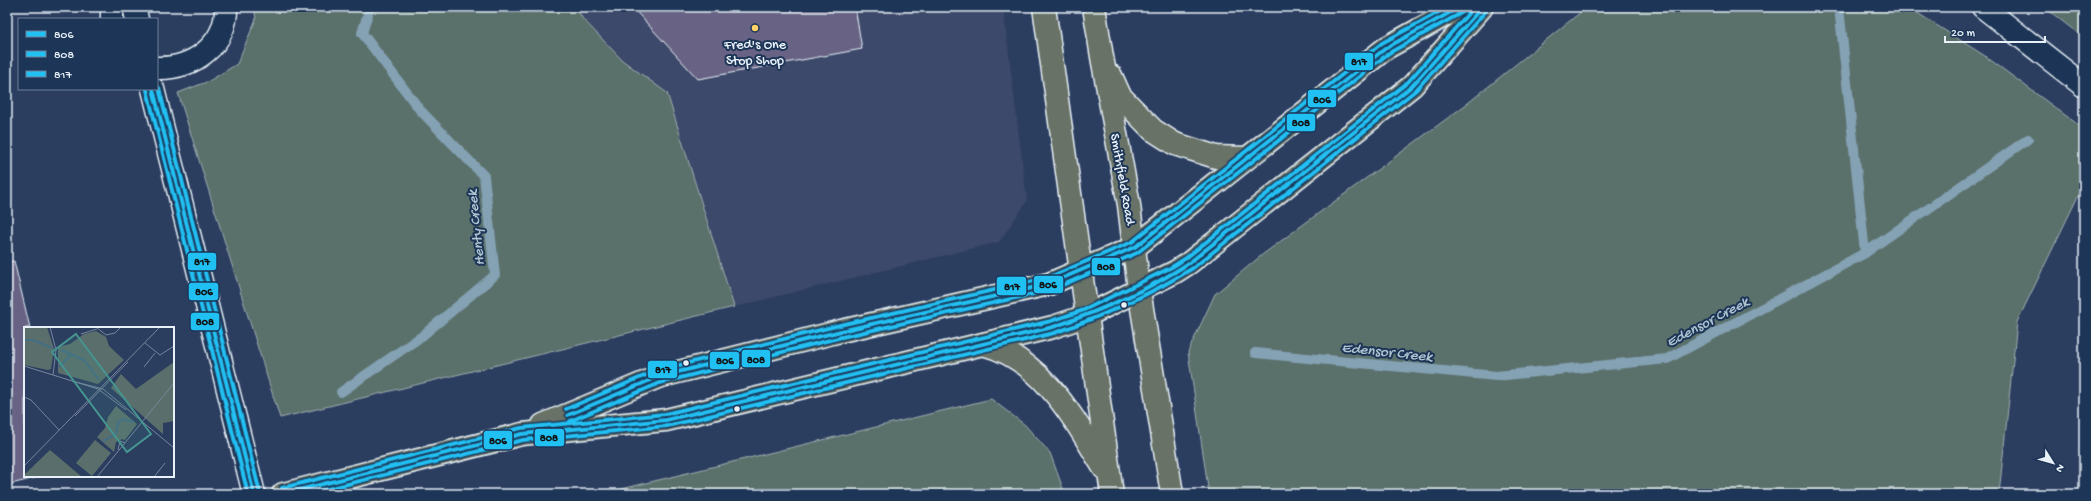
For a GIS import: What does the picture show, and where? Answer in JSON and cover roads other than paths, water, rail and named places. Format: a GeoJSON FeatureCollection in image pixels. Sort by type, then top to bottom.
{"type":"FeatureCollection","features":[{"type":"Feature","properties":{"kind":"main road"},"geometry":{"type":"LineString","coordinates":[[1044,7],[1086,316],[1111,485]]}},
{"type":"Feature","properties":{"kind":"main road","name":"Smithfield Road"},"geometry":{"type":"LineString","coordinates":[[1094,7],[1126,190],[1135,247],[1139,290],[1172,494]]}},
{"type":"Feature","properties":{"kind":"main road"},"geometry":{"type":"LineString","coordinates":[[522,434],[658,377],[841,331],[1049,284],[1135,247],[1386,48],[1460,7]]}},
{"type":"Feature","properties":{"kind":"main road"},"geometry":{"type":"LineString","coordinates":[[283,494],[522,434],[666,420],[983,344],[1086,316],[1175,272],[1189,263],[1412,86],[1482,7]]}},
{"type":"Feature","properties":{"kind":"main road"},"geometry":{"type":"LineString","coordinates":[[1102,57],[1120,96],[1153,130],[1176,144],[1216,157],[1246,158]]}},
{"type":"Feature","properties":{"kind":"main road"},"geometry":{"type":"LineString","coordinates":[[983,344],[997,348],[1014,356],[1049,386],[1070,411],[1111,485]]}},
{"type":"Feature","properties":{"kind":"street"},"geometry":{"type":"LineString","coordinates":[[112,7],[112,18]]}},
{"type":"Feature","properties":{"kind":"street"},"geometry":{"type":"LineString","coordinates":[[134,7],[137,18]]}},
{"type":"Feature","properties":{"kind":"street"},"geometry":{"type":"LineString","coordinates":[[158,68],[176,66],[189,62],[203,55],[213,47],[226,22],[226,7]]}},
{"type":"Feature","properties":{"kind":"street"},"geometry":{"type":"LineString","coordinates":[[1983,7],[2084,86]]}},
{"type":"Feature","properties":{"kind":"street"},"geometry":{"type":"LineString","coordinates":[[154,90],[254,494]]}},
{"type":"Feature","properties":{"kind":"waterway","name":"Henty Creek"},"geometry":{"type":"LineString","coordinates":[[341,392],[422,336],[495,275],[484,176],[420,110],[362,33],[370,7]]}},
{"type":"Feature","properties":{"kind":"waterway"},"geometry":{"type":"LineString","coordinates":[[1839,7],[1865,253]]}},
{"type":"Feature","properties":{"kind":"waterway","name":"Edensor Creek"},"geometry":{"type":"LineString","coordinates":[[1255,353],[1496,376],[1667,359],[1865,253],[2028,139]]}},
{"type":"Feature","properties":{"kind":"place","name":"Fred's One Stop Shop"},"geometry":{"type":"Point","coordinates":[755,28]}}]}
